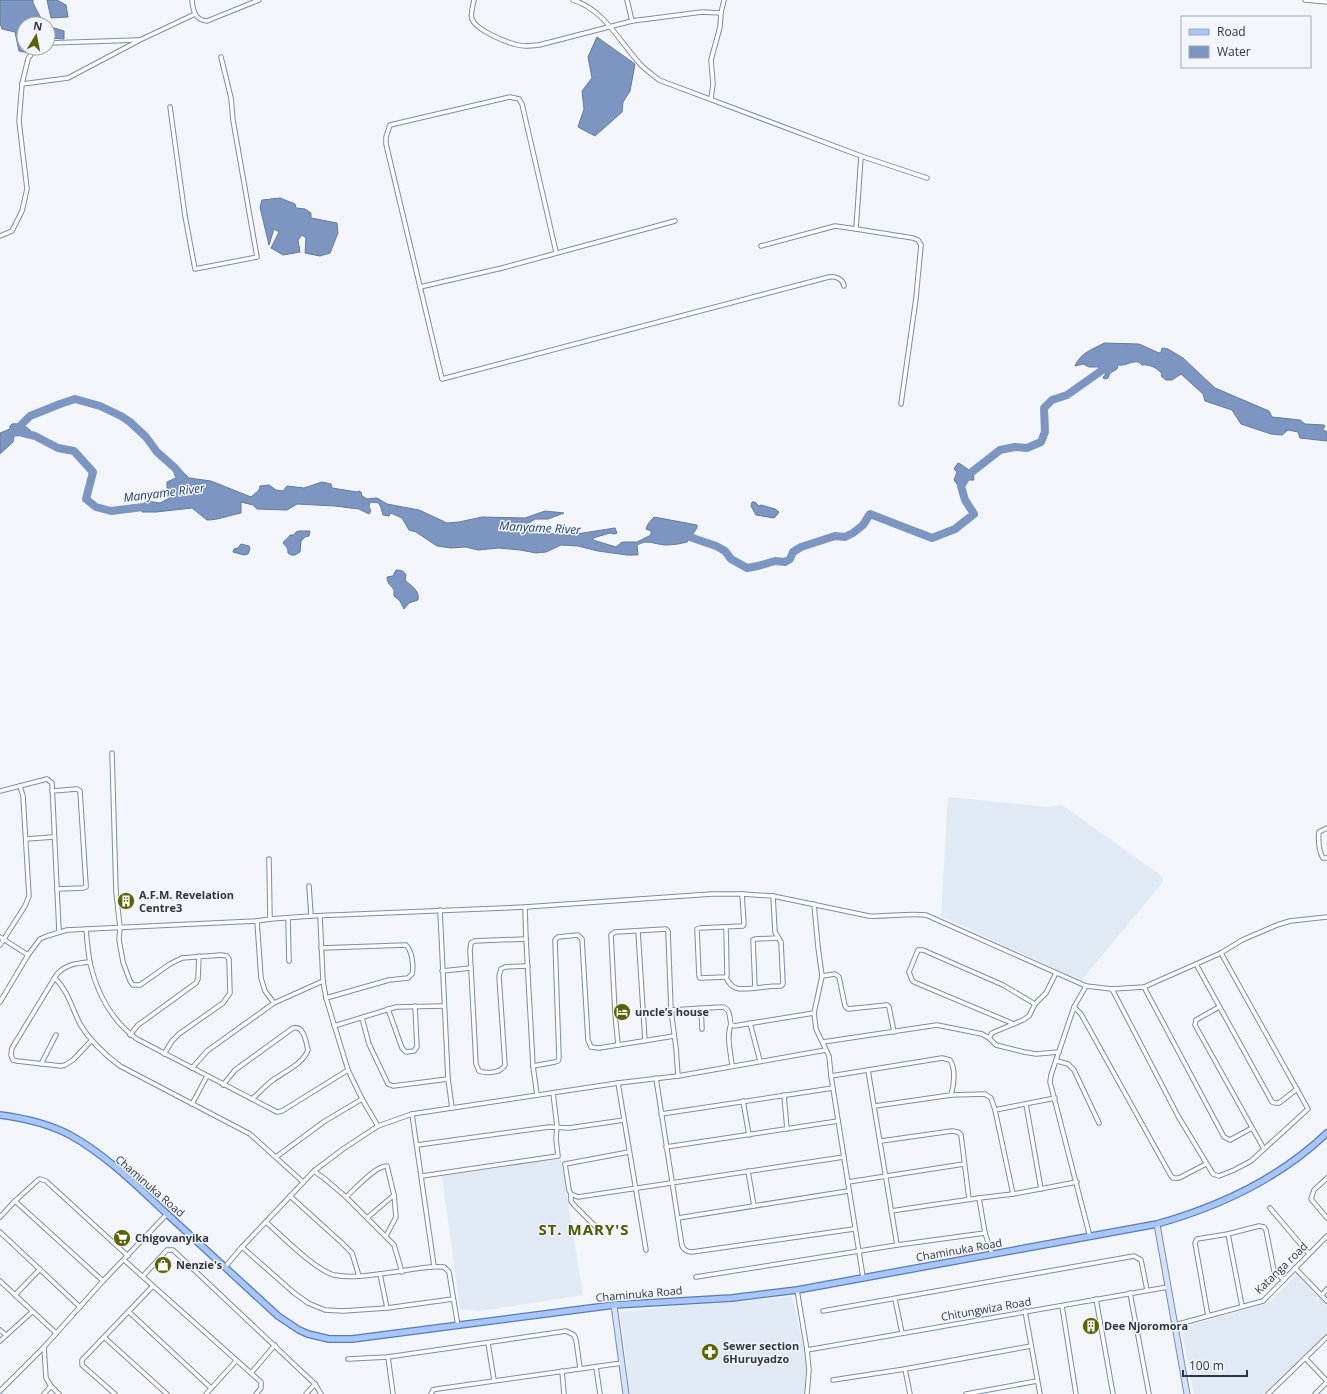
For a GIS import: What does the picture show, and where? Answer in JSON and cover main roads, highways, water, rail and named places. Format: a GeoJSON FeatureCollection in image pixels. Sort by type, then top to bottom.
{"type":"FeatureCollection","features":[{"type":"Feature","properties":{"kind":"main road","name":"Chaminuka Road"},"geometry":{"type":"LineString","coordinates":[[0,1115],[34,1122],[55,1129],[86,1146],[124,1174],[288,1323],[298,1330],[319,1337],[340,1340],[614,1305],[739,1297],[797,1290],[1157,1224],[1204,1210],[1252,1187],[1289,1164],[1307,1151],[1327,1133]]}},
{"type":"Feature","properties":{"kind":"water"},"geometry":{"type":"Polygon","coordinates":[[[0,0],[33,0],[40,16],[16,16],[16,37],[15,32],[2,29],[0,23],[0,0]]]}},
{"type":"Feature","properties":{"kind":"water"},"geometry":{"type":"Polygon","coordinates":[[[47,0],[57,0],[66,5],[68,17],[56,18],[56,16],[51,16],[47,0]]]}},
{"type":"Feature","properties":{"kind":"water"},"geometry":{"type":"Polygon","coordinates":[[[56,28],[64,31],[64,39],[56,38],[56,28]]]}},
{"type":"Feature","properties":{"kind":"water"},"geometry":{"type":"Polygon","coordinates":[[[597,37],[635,64],[630,91],[623,102],[622,112],[595,136],[578,127],[584,109],[582,91],[592,78],[588,57],[597,37]]]}},
{"type":"Feature","properties":{"kind":"water"},"geometry":{"type":"Polygon","coordinates":[[[280,198],[295,204],[296,208],[305,209],[311,213],[311,218],[337,223],[338,233],[330,253],[320,256],[305,253],[306,238],[302,235],[298,240],[300,252],[283,255],[271,248],[279,232],[274,229],[269,245],[260,207],[262,200],[280,198]]]}},
{"type":"Feature","properties":{"kind":"water"},"geometry":{"type":"Polygon","coordinates":[[[1104,343],[1139,344],[1159,353],[1161,352],[1162,348],[1168,349],[1183,358],[1215,388],[1269,411],[1272,417],[1300,420],[1305,424],[1324,425],[1325,427],[1322,429],[1327,432],[1327,441],[1300,438],[1298,432],[1288,430],[1282,435],[1271,434],[1241,424],[1232,410],[1205,401],[1203,394],[1181,374],[1172,380],[1166,380],[1161,376],[1162,374],[1156,368],[1136,362],[1118,365],[1117,369],[1110,373],[1108,378],[1104,379],[1103,377],[1106,374],[1103,372],[1101,373],[1099,367],[1089,367],[1083,364],[1075,366],[1080,357],[1104,343]]]}},
{"type":"Feature","properties":{"kind":"water"},"geometry":{"type":"Polygon","coordinates":[[[12,424],[18,424],[25,427],[32,432],[31,436],[14,436],[13,442],[0,454],[0,433],[10,429],[12,424]]]}},
{"type":"Feature","properties":{"kind":"water"},"geometry":{"type":"Polygon","coordinates":[[[958,463],[973,472],[974,480],[968,480],[962,488],[954,480],[957,472],[954,469],[958,463]]]}},
{"type":"Feature","properties":{"kind":"water"},"geometry":{"type":"Polygon","coordinates":[[[177,466],[189,478],[211,481],[251,497],[259,490],[260,486],[269,485],[276,490],[283,491],[287,486],[304,488],[322,482],[331,484],[332,488],[357,492],[359,491],[361,492],[362,496],[367,499],[377,498],[387,504],[419,510],[447,523],[482,517],[525,518],[545,511],[564,513],[548,519],[535,519],[526,525],[509,527],[508,531],[524,531],[534,527],[546,533],[570,535],[615,528],[617,533],[610,533],[593,538],[593,540],[616,547],[622,542],[637,542],[651,535],[651,531],[646,529],[654,517],[697,525],[697,528],[687,542],[665,545],[648,542],[641,543],[637,545],[638,555],[627,555],[598,551],[578,546],[561,545],[546,552],[536,553],[499,548],[478,550],[466,547],[451,548],[437,546],[416,532],[409,530],[402,518],[391,513],[389,516],[383,515],[379,503],[370,502],[369,507],[371,511],[369,514],[359,509],[297,504],[287,510],[257,509],[253,505],[241,502],[241,513],[211,520],[207,520],[192,508],[142,512],[141,505],[147,501],[160,503],[173,496],[172,492],[167,488],[167,482],[176,478],[173,470],[177,466]]]}},
{"type":"Feature","properties":{"kind":"water"},"geometry":{"type":"Polygon","coordinates":[[[752,502],[755,502],[759,506],[761,505],[775,509],[779,512],[774,518],[756,515],[751,506],[752,502]]]}},
{"type":"Feature","properties":{"kind":"water"},"geometry":{"type":"Polygon","coordinates":[[[299,531],[310,531],[309,536],[305,537],[301,541],[300,552],[295,555],[291,555],[288,553],[287,548],[283,543],[290,535],[294,535],[299,531]]]}},
{"type":"Feature","properties":{"kind":"water"},"geometry":{"type":"Polygon","coordinates":[[[241,544],[249,546],[250,549],[248,554],[244,555],[233,552],[234,549],[238,548],[241,544]]]}},
{"type":"Feature","properties":{"kind":"water"},"geometry":{"type":"Polygon","coordinates":[[[396,570],[401,571],[406,575],[405,580],[418,594],[418,600],[409,603],[404,609],[400,601],[394,596],[394,590],[388,583],[387,579],[387,577],[393,576],[396,570]]]}},
{"type":"Feature","properties":{"kind":"waterway","name":"Manyame River"},"geometry":{"type":"LineString","coordinates":[[681,534],[716,546],[725,551],[731,559],[747,568],[775,561],[785,562],[790,559],[793,552],[801,547],[835,536],[845,537],[863,525],[870,514],[932,538],[955,529],[974,514],[965,500],[961,486],[968,475],[1000,450],[1015,447],[1027,448],[1041,442],[1045,432],[1044,408],[1052,400],[1067,395],[1101,371],[1105,362]]}},
{"type":"Feature","properties":{"kind":"waterway"},"geometry":{"type":"LineString","coordinates":[[14,432],[30,416],[75,399],[100,406],[130,422],[146,437],[157,452],[181,475]]}},
{"type":"Feature","properties":{"kind":"waterway","name":"Manyame River"},"geometry":{"type":"LineString","coordinates":[[23,433],[35,436],[58,448],[74,451],[93,472],[86,499],[96,507],[111,511],[151,506]]}},
{"type":"Feature","properties":{"kind":"place","name":"A.F.M. Revelation Centre3"},"geometry":{"type":"Point","coordinates":[126,901]}},
{"type":"Feature","properties":{"kind":"place","name":"uncle’s house"},"geometry":{"type":"Point","coordinates":[622,1012]}},
{"type":"Feature","properties":{"kind":"place","name":"Chigovanyika"},"geometry":{"type":"Point","coordinates":[122,1238]}},
{"type":"Feature","properties":{"kind":"place","name":"Nenzie's"},"geometry":{"type":"Point","coordinates":[163,1265]}},
{"type":"Feature","properties":{"kind":"place","name":"Dee Njoromora"},"geometry":{"type":"Point","coordinates":[1091,1326]}},
{"type":"Feature","properties":{"kind":"place","name":"Sewer section 6Huruyadzo"},"geometry":{"type":"Point","coordinates":[710,1352]}},
{"type":"Feature","properties":{"kind":"district","name":"ST. MARY'S"},"geometry":{"type":"Point","coordinates":[584,1230]}}]}
